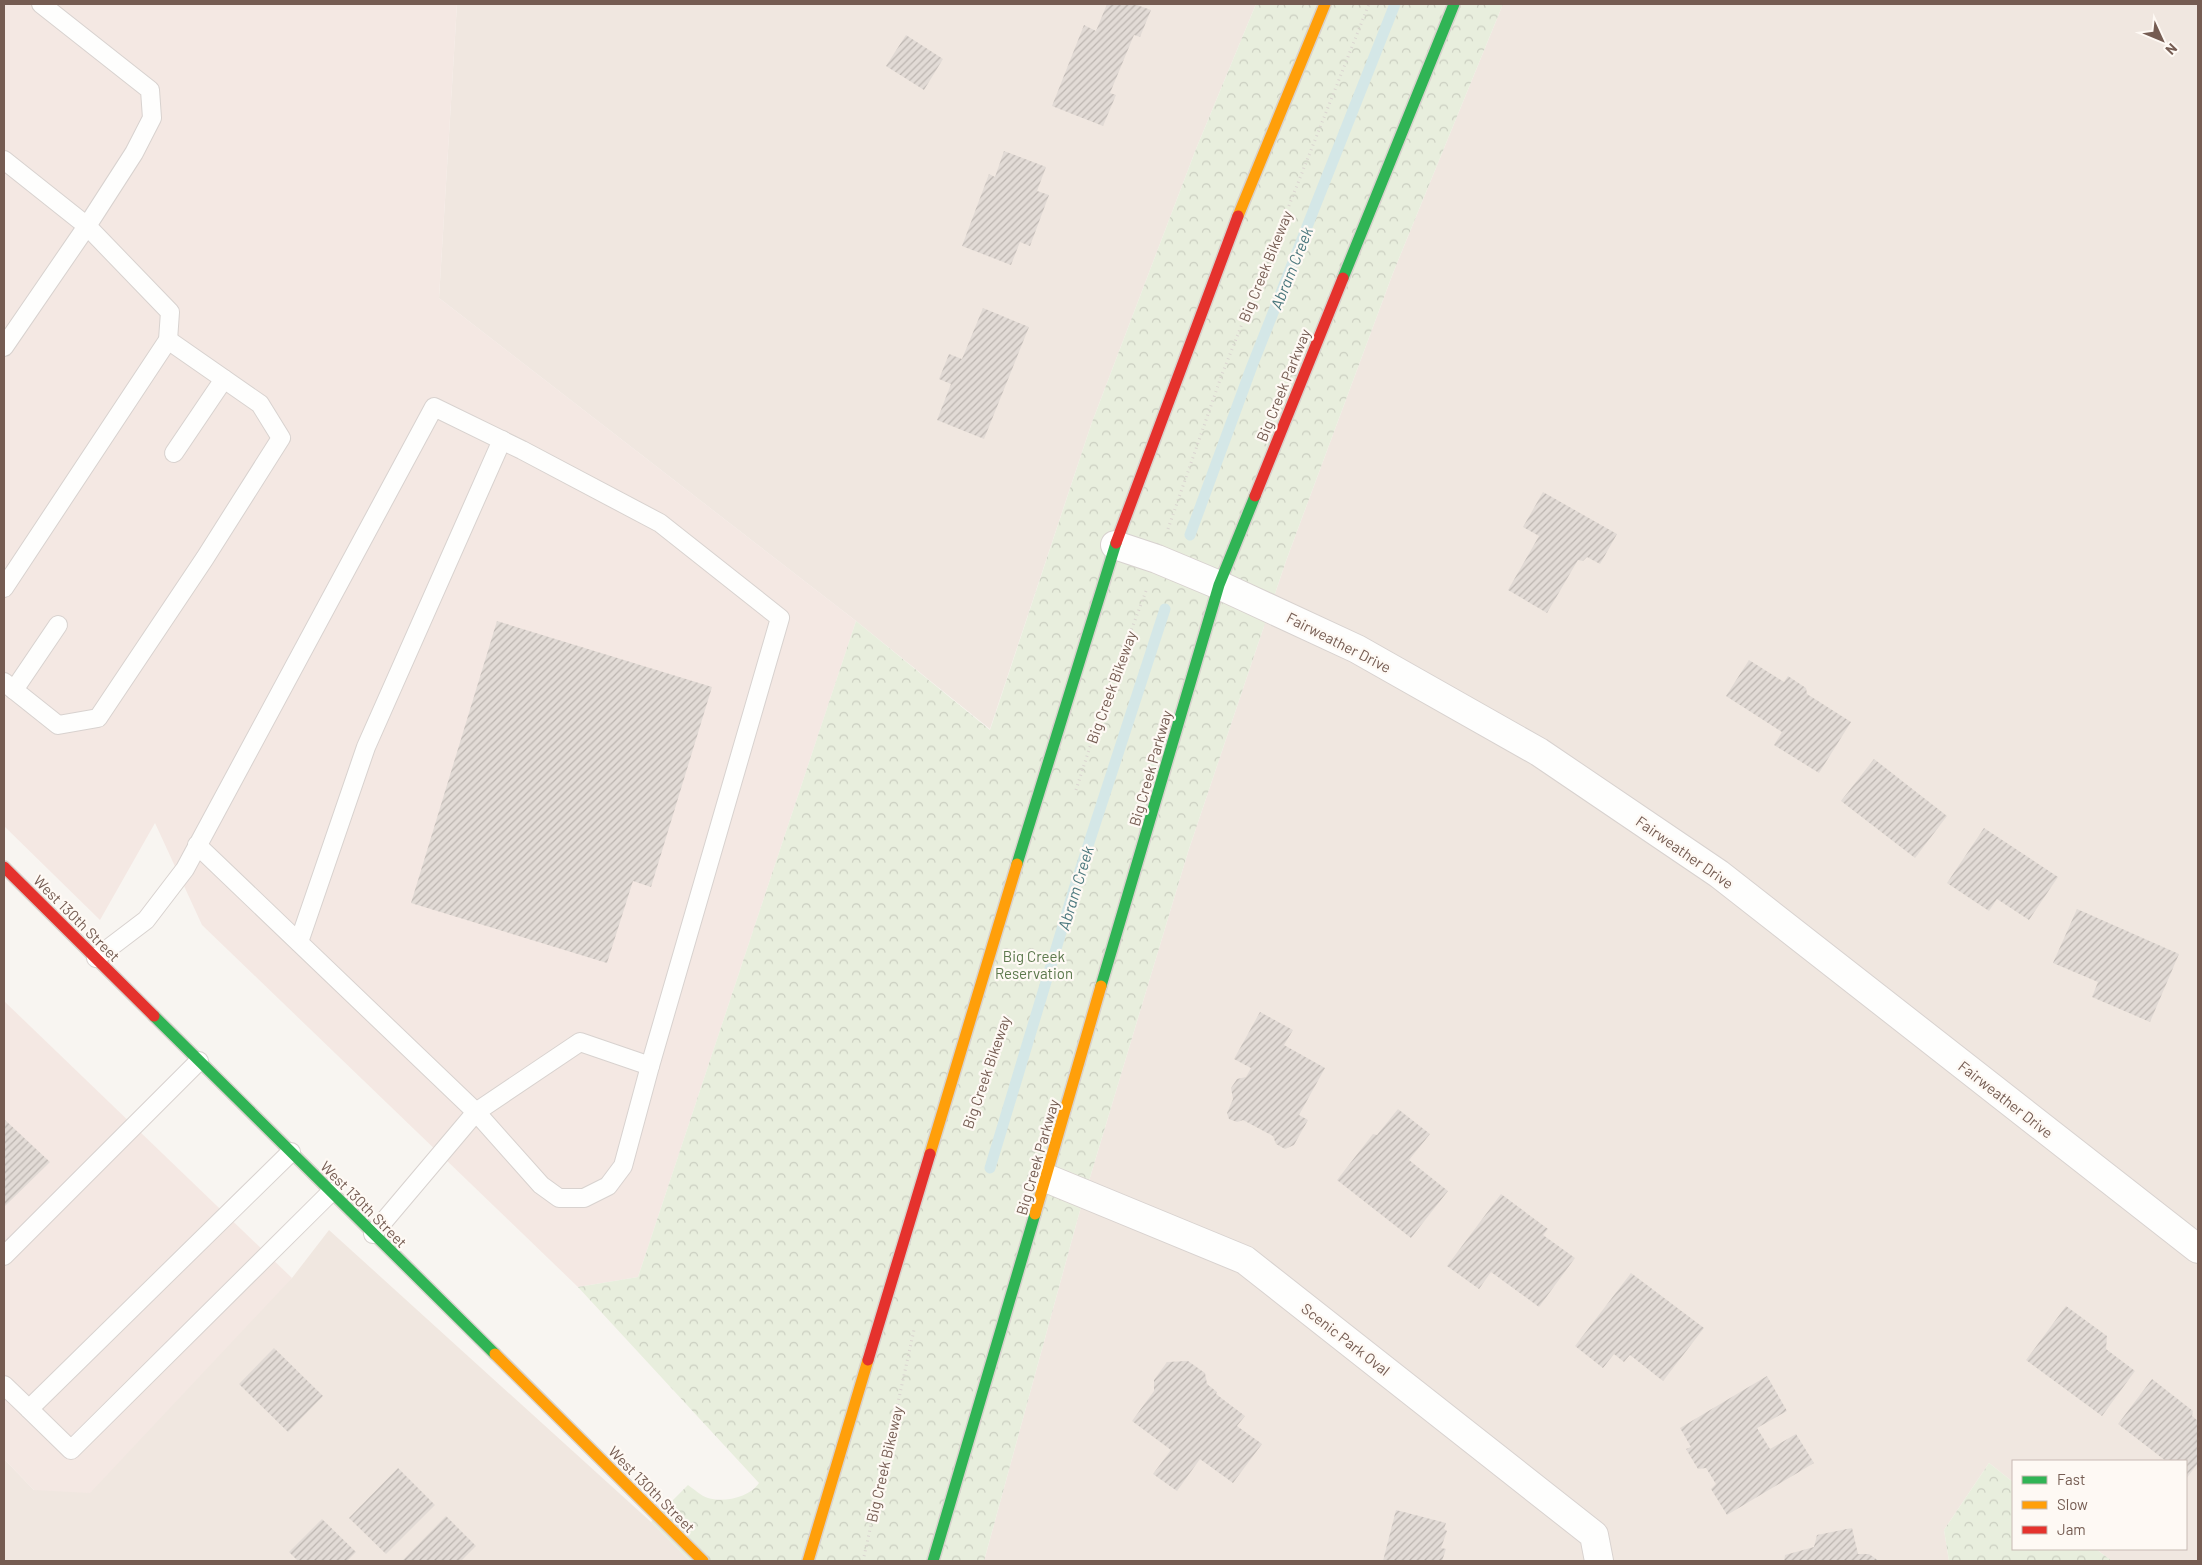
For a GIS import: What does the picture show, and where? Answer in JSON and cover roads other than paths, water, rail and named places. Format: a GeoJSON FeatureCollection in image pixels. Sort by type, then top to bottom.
{"type":"FeatureCollection","features":[{"type":"Feature","properties":{"kind":"street"},"geometry":{"type":"LineString","coordinates":[[808,1561],[1060,720],[1115,545],[1229,238],[1325,4]]}},
{"type":"Feature","properties":{"kind":"street","name":"Big Creek Parkway"},"geometry":{"type":"LineString","coordinates":[[932,1561],[1219,585],[1454,4]]}},
{"type":"Feature","properties":{"kind":"street","name":"Fairweather Drive"},"geometry":{"type":"LineString","coordinates":[[1115,545],[1157,559],[1219,585],[1357,649],[1547,757],[1719,874],[2198,1249]]}},
{"type":"Feature","properties":{"kind":"street","name":"West 130th Street"},"geometry":{"type":"LineString","coordinates":[[4,867],[703,1561]]}},
{"type":"Feature","properties":{"kind":"street","name":"Scenic Park Oval"},"geometry":{"type":"LineString","coordinates":[[1046,1178],[1245,1260],[1594,1535],[1599,1561]]}},
{"type":"Feature","properties":{"kind":"lane"},"geometry":{"type":"LineString","coordinates":[[4,346],[88,226],[134,153],[152,118],[150,90],[42,4]]}},
{"type":"Feature","properties":{"kind":"lane"},"geometry":{"type":"LineString","coordinates":[[4,160],[88,226],[170,312],[168,340],[4,588]]}},
{"type":"Feature","properties":{"kind":"lane"},"geometry":{"type":"LineString","coordinates":[[58,625],[9,686],[58,725],[98,718],[205,558],[281,438],[260,404],[168,340]]}},
{"type":"Feature","properties":{"kind":"lane"},"geometry":{"type":"LineString","coordinates":[[174,453],[224,379]]}},
{"type":"Feature","properties":{"kind":"lane"},"geometry":{"type":"LineString","coordinates":[[96,958],[146,920],[184,868],[434,407],[502,440],[660,523],[780,618],[650,1066],[623,1166],[608,1186],[584,1198],[559,1198],[541,1185],[476,1112],[197,845]]}},
{"type":"Feature","properties":{"kind":"lane"},"geometry":{"type":"LineString","coordinates":[[299,942],[366,747],[502,440]]}},
{"type":"Feature","properties":{"kind":"lane"},"geometry":{"type":"LineString","coordinates":[[373,1234],[476,1112],[580,1042],[650,1066]]}},
{"type":"Feature","properties":{"kind":"lane"},"geometry":{"type":"LineString","coordinates":[[4,1256],[199,1061]]}},
{"type":"Feature","properties":{"kind":"lane"},"geometry":{"type":"LineString","coordinates":[[29,1409],[291,1152]]}},
{"type":"Feature","properties":{"kind":"lane"},"geometry":{"type":"LineString","coordinates":[[4,1385],[70,1450],[331,1192]]}},
{"type":"Feature","properties":{"kind":"waterway","name":"Abram Creek"},"geometry":{"type":"LineString","coordinates":[[1190,535],[1252,366],[1395,4]]}},
{"type":"Feature","properties":{"kind":"waterway","name":"Abram Creek"},"geometry":{"type":"LineString","coordinates":[[990,1168],[1074,889],[1165,609]]}},
{"type":"Feature","properties":{"kind":"park label","name":"Big Creek Reservation"},"geometry":{"type":"Point","coordinates":[1034,964]}}]}
